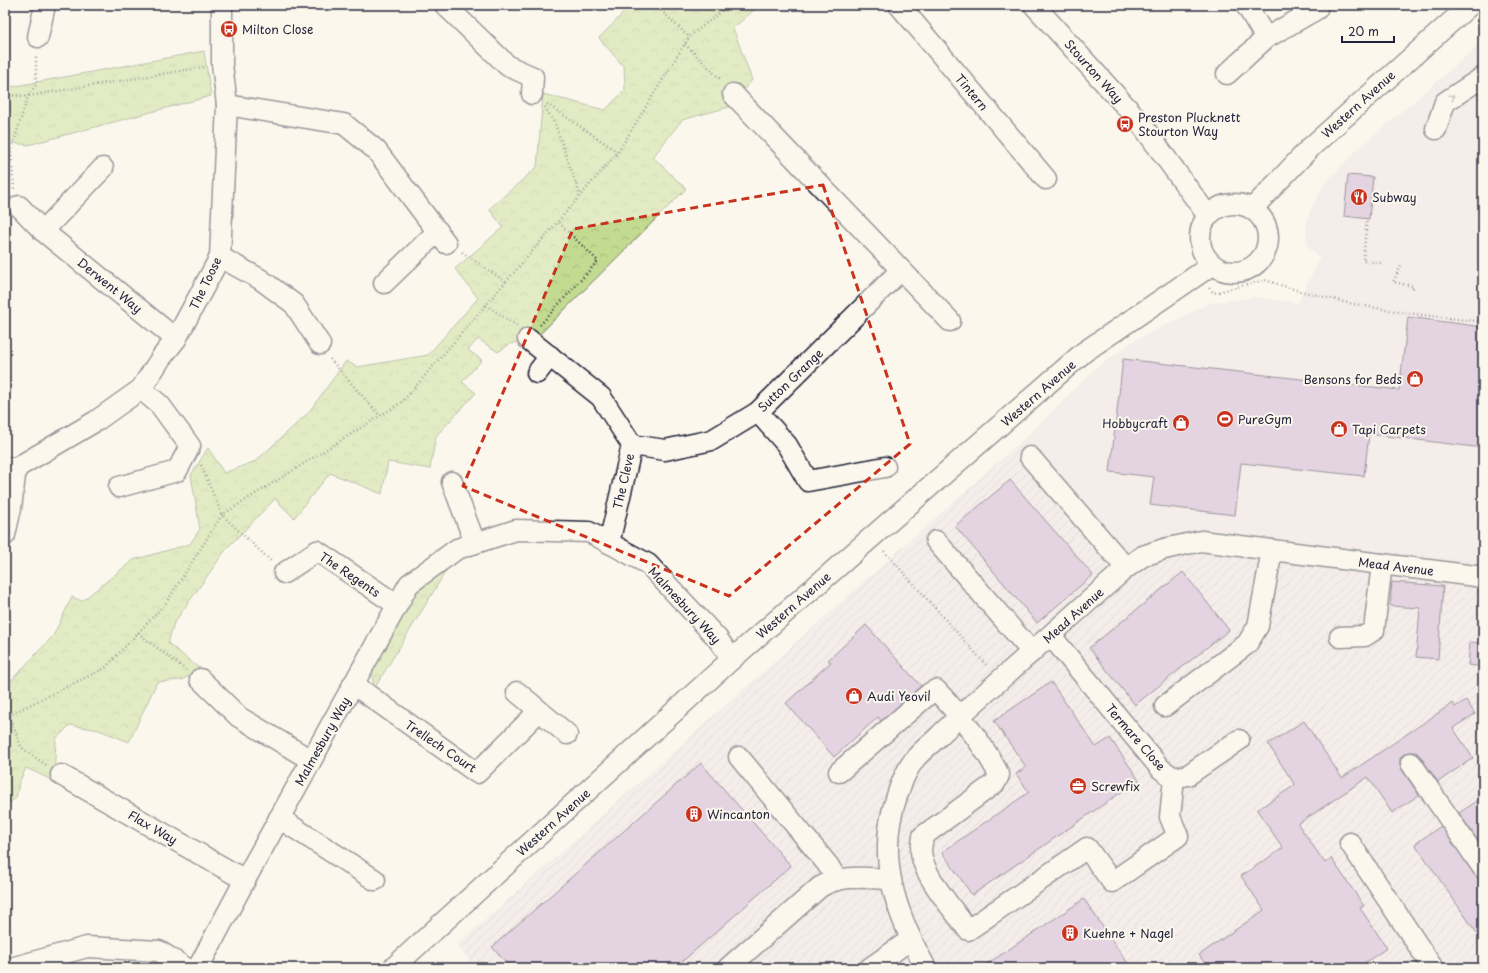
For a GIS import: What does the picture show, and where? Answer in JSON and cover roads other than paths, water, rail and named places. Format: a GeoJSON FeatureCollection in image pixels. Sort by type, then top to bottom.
{"type":"FeatureCollection","features":[{"type":"Feature","properties":{"kind":"street"},"geometry":{"type":"LineString","coordinates":[[38,37],[45,5]]}},
{"type":"Feature","properties":{"kind":"street","name":"The Toose"},"geometry":{"type":"LineString","coordinates":[[10,468],[96,421],[141,388],[176,339],[220,257],[227,105],[222,64],[222,5]]}},
{"type":"Feature","properties":{"kind":"street"},"geometry":{"type":"LineString","coordinates":[[445,5],[508,66],[533,77],[536,96]]}},
{"type":"Feature","properties":{"kind":"street","name":"Tintern"},"geometry":{"type":"LineString","coordinates":[[898,5],[1046,179]]}},
{"type":"Feature","properties":{"kind":"street"},"geometry":{"type":"LineString","coordinates":[[1246,5],[1266,38]]}},
{"type":"Feature","properties":{"kind":"street","name":"Western Avenue"},"geometry":{"type":"LineString","coordinates":[[1252,209],[1311,146],[1470,5]]}},
{"type":"Feature","properties":{"kind":"street","name":"Stourton Way"},"geometry":{"type":"LineString","coordinates":[[1043,8],[1139,121],[1208,216]]}},
{"type":"Feature","properties":{"kind":"street"},"geometry":{"type":"LineString","coordinates":[[1227,74],[1266,38],[1317,10]]}},
{"type":"Feature","properties":{"kind":"street"},"geometry":{"type":"LineString","coordinates":[[1436,129],[1446,102],[1483,76]]}},
{"type":"Feature","properties":{"kind":"street"},"geometry":{"type":"LineString","coordinates":[[733,94],[950,321]]}},
{"type":"Feature","properties":{"kind":"street"},"geometry":{"type":"LineString","coordinates":[[227,105],[344,124],[376,150],[442,237],[384,283]]}},
{"type":"Feature","properties":{"kind":"street"},"geometry":{"type":"LineString","coordinates":[[43,231],[103,168]]}},
{"type":"Feature","properties":{"kind":"street"},"geometry":{"type":"LineString","coordinates":[[1234,204],[1243,205],[1252,209],[1260,216],[1267,230],[1268,245],[1258,263],[1250,269],[1231,273],[1212,265],[1205,257],[1200,247],[1202,225],[1208,216],[1215,210],[1234,204]]}},
{"type":"Feature","properties":{"kind":"street","name":"Derwent Way"},"geometry":{"type":"LineString","coordinates":[[19,206],[43,231],[176,339]]}},
{"type":"Feature","properties":{"kind":"street"},"geometry":{"type":"LineString","coordinates":[[220,257],[260,279],[294,304],[320,344]]}},
{"type":"Feature","properties":{"kind":"street","name":"Western Avenue"},"geometry":{"type":"LineString","coordinates":[[393,968],[732,658],[1084,352],[1212,265]]}},
{"type":"Feature","properties":{"kind":"street","name":"Sutton Grange"},"geometry":{"type":"LineString","coordinates":[[632,445],[665,450],[712,440],[758,412],[902,270]]}},
{"type":"Feature","properties":{"kind":"street","name":"The Cleve"},"geometry":{"type":"LineString","coordinates":[[528,339],[601,397],[632,445],[609,543]]}},
{"type":"Feature","properties":{"kind":"street"},"geometry":{"type":"LineString","coordinates":[[537,373],[550,356]]}},
{"type":"Feature","properties":{"kind":"street"},"geometry":{"type":"LineString","coordinates":[[120,487],[177,471],[190,446],[160,405],[141,388]]}},
{"type":"Feature","properties":{"kind":"street"},"geometry":{"type":"LineString","coordinates":[[758,412],[787,445],[808,481],[885,467]]}},
{"type":"Feature","properties":{"kind":"street"},"geometry":{"type":"LineString","coordinates":[[1030,457],[1126,568]]}},
{"type":"Feature","properties":{"kind":"street"},"geometry":{"type":"LineString","coordinates":[[5,535],[11,508],[10,468]]}},
{"type":"Feature","properties":{"kind":"street"},"geometry":{"type":"LineString","coordinates":[[452,482],[475,543]]}},
{"type":"Feature","properties":{"kind":"street","name":"Malmesbury Way"},"geometry":{"type":"LineString","coordinates":[[198,968],[279,818],[409,584],[457,549],[516,530],[589,532],[648,564],[717,638],[732,658]]}},
{"type":"Feature","properties":{"kind":"street"},"geometry":{"type":"LineString","coordinates":[[936,541],[1032,652]]}},
{"type":"Feature","properties":{"kind":"street","name":"Mead Avenue"},"geometry":{"type":"LineString","coordinates":[[926,968],[910,940],[898,909],[890,879],[888,834],[892,810],[904,776],[914,760],[960,716],[1126,568],[1143,556],[1164,549],[1201,541],[1483,577]]}},
{"type":"Feature","properties":{"kind":"street"},"geometry":{"type":"LineString","coordinates":[[1165,706],[1247,644],[1258,626],[1272,550]]}},
{"type":"Feature","properties":{"kind":"street","name":"The Regents"},"geometry":{"type":"LineString","coordinates":[[284,573],[317,551],[397,605]]}},
{"type":"Feature","properties":{"kind":"street"},"geometry":{"type":"LineString","coordinates":[[1340,637],[1365,636],[1374,630],[1382,564]]}},
{"type":"Feature","properties":{"kind":"street","name":"Termare Close"},"geometry":{"type":"LineString","coordinates":[[1051,636],[1161,769],[1174,778],[1188,775],[1239,740]]}},
{"type":"Feature","properties":{"kind":"street"},"geometry":{"type":"LineString","coordinates":[[200,678],[239,717],[311,760]]}},
{"type":"Feature","properties":{"kind":"street","name":"Trellech Court"},"geometry":{"type":"LineString","coordinates":[[353,684],[477,773],[539,711]]}},
{"type":"Feature","properties":{"kind":"street"},"geometry":{"type":"LineString","coordinates":[[839,772],[930,693],[936,690],[960,716],[988,754],[999,775],[995,783],[923,836],[921,851],[926,870],[942,895],[968,930],[1087,848],[1112,882],[1178,836],[1170,817],[1174,778]]}},
{"type":"Feature","properties":{"kind":"street"},"geometry":{"type":"LineString","coordinates":[[517,692],[567,734]]}},
{"type":"Feature","properties":{"kind":"street"},"geometry":{"type":"LineString","coordinates":[[739,757],[828,865],[838,880]]}},
{"type":"Feature","properties":{"kind":"street"},"geometry":{"type":"LineString","coordinates":[[1410,763],[1483,868]]}},
{"type":"Feature","properties":{"kind":"street","name":"Flax Way"},"geometry":{"type":"LineString","coordinates":[[61,775],[245,880]]}},
{"type":"Feature","properties":{"kind":"street"},"geometry":{"type":"LineString","coordinates":[[279,818],[375,880]]}},
{"type":"Feature","properties":{"kind":"street"},"geometry":{"type":"LineString","coordinates":[[1350,842],[1433,968]]}},
{"type":"Feature","properties":{"kind":"street"},"geometry":{"type":"LineString","coordinates":[[728,968],[820,887],[829,882],[851,878],[890,879]]}},
{"type":"Feature","properties":{"kind":"street"},"geometry":{"type":"LineString","coordinates":[[870,968],[910,940]]}},
{"type":"Feature","properties":{"kind":"street"},"geometry":{"type":"LineString","coordinates":[[11,968],[87,947],[160,951],[186,968]]}},
{"type":"Feature","properties":{"kind":"place","name":"Milton Close"},"geometry":{"type":"Point","coordinates":[229,29]}},
{"type":"Feature","properties":{"kind":"place","name":"Preston Plucknett Stourton Way"},"geometry":{"type":"Point","coordinates":[1125,124]}},
{"type":"Feature","properties":{"kind":"place","name":"Subway"},"geometry":{"type":"Point","coordinates":[1359,197]}},
{"type":"Feature","properties":{"kind":"place","name":"Bensons for Beds"},"geometry":{"type":"Point","coordinates":[1415,379]}},
{"type":"Feature","properties":{"kind":"place","name":"PureGym"},"geometry":{"type":"Point","coordinates":[1225,419]}},
{"type":"Feature","properties":{"kind":"place","name":"Hobbycraft"},"geometry":{"type":"Point","coordinates":[1181,423]}},
{"type":"Feature","properties":{"kind":"place","name":"Tapi Carpets"},"geometry":{"type":"Point","coordinates":[1339,429]}},
{"type":"Feature","properties":{"kind":"place","name":"Audi Yeovil"},"geometry":{"type":"Point","coordinates":[854,696]}},
{"type":"Feature","properties":{"kind":"place","name":"Screwfix"},"geometry":{"type":"Point","coordinates":[1078,786]}},
{"type":"Feature","properties":{"kind":"place","name":"Wincanton"},"geometry":{"type":"Point","coordinates":[694,814]}},
{"type":"Feature","properties":{"kind":"place","name":"Kuehne + Nagel"},"geometry":{"type":"Point","coordinates":[1070,933]}}]}
